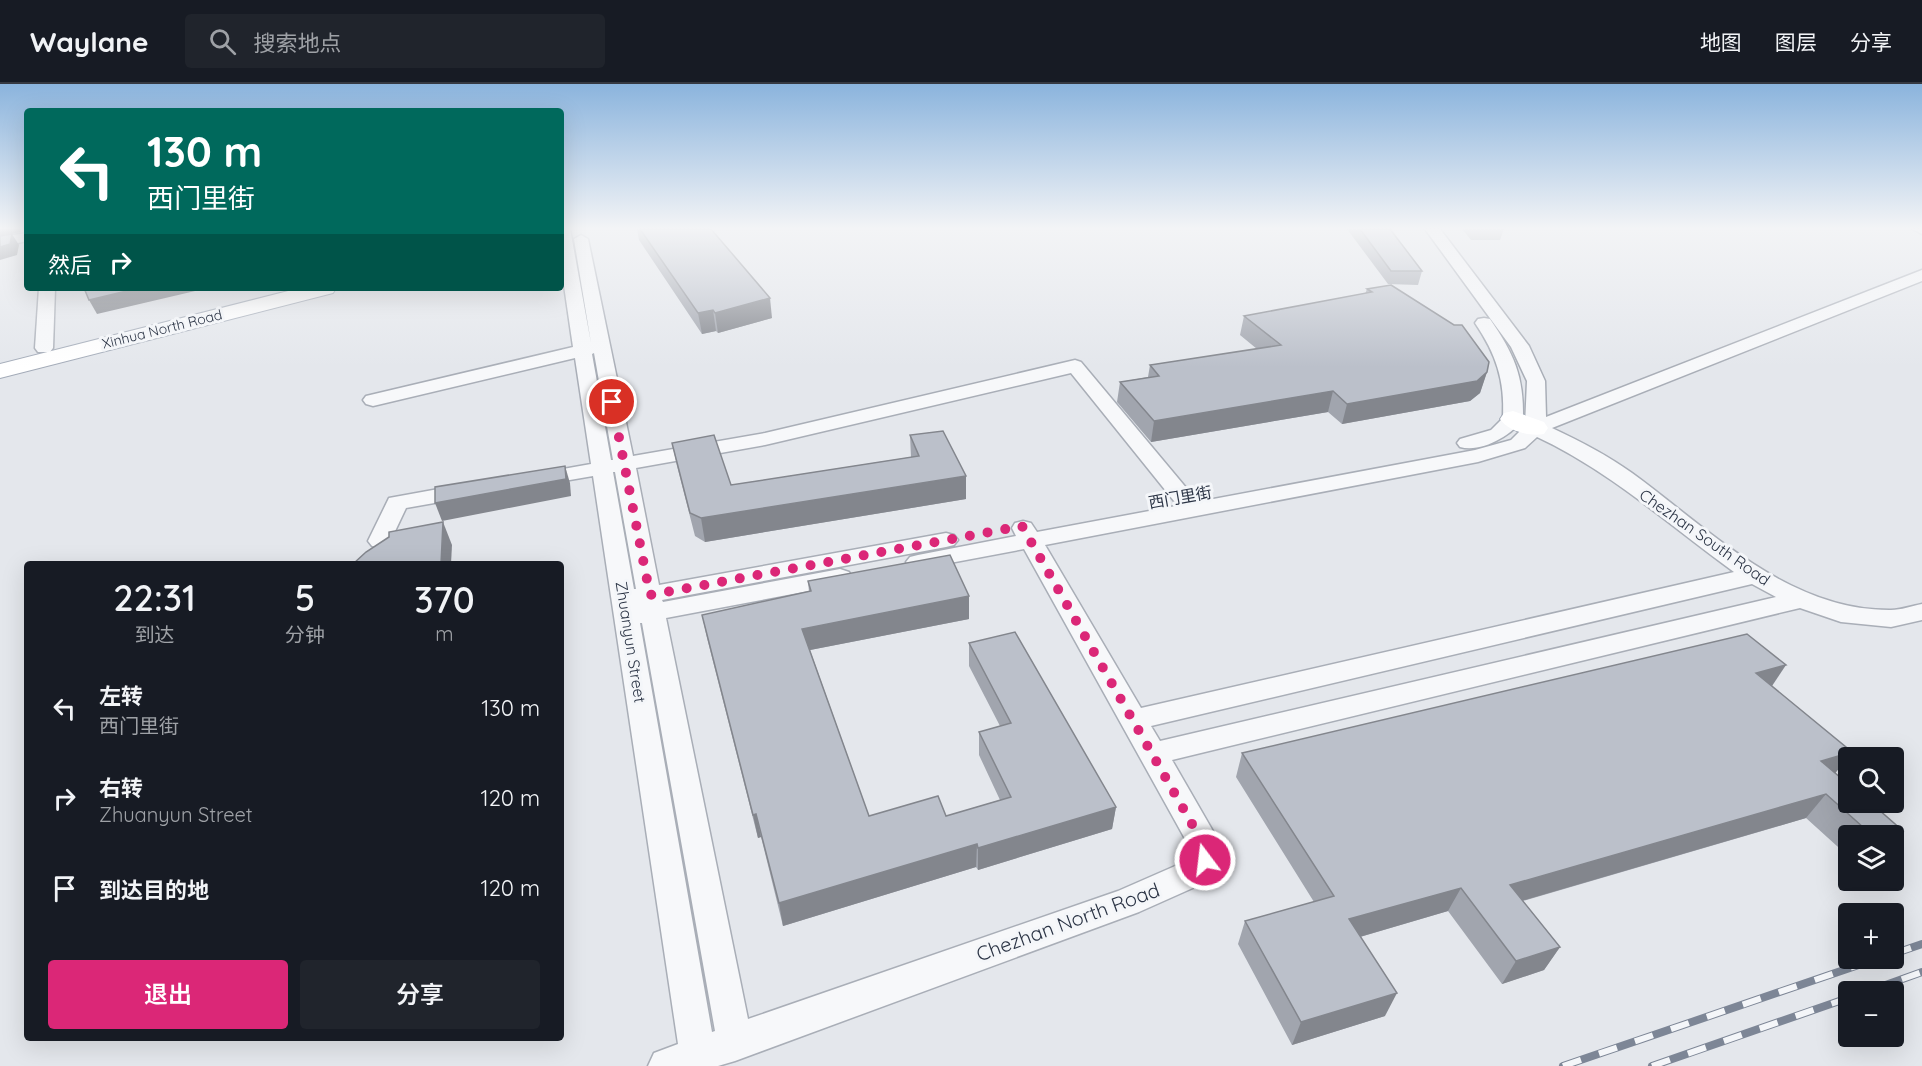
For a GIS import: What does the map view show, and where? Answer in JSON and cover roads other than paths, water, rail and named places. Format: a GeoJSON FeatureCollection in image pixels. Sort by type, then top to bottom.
{"type":"FeatureCollection","features":[{"type":"Feature","properties":{"kind":"main road","name":"Xinhua North Road"},"geometry":{"type":"LineString","coordinates":[[0,360],[272,291]]}},
{"type":"Feature","properties":{"kind":"main road","name":"Xinhua North Road"},"geometry":{"type":"LineString","coordinates":[[0,371],[312,291]]}},
{"type":"Feature","properties":{"kind":"street","name":"Zhuanyun Street"},"geometry":{"type":"LineString","coordinates":[[574,275],[592,348],[613,467],[625,608],[698,1055]]}},
{"type":"Feature","properties":{"kind":"street","name":"Zhuanyun Street"},"geometry":{"type":"LineString","coordinates":[[584,275],[592,348]]}},
{"type":"Feature","properties":{"kind":"street"},"geometry":{"type":"LineString","coordinates":[[1449,275],[1500,345],[1514,378],[1524,423]]}},
{"type":"Feature","properties":{"kind":"street"},"geometry":{"type":"LineString","coordinates":[[625,608],[1026,533],[1478,456],[1518,444],[1524,423],[1537,407],[1536,381],[1520,346],[1466,275]]}},
{"type":"Feature","properties":{"kind":"street"},"geometry":{"type":"LineString","coordinates":[[1524,423],[1922,275]]}},
{"type":"Feature","properties":{"kind":"street"},"geometry":{"type":"LineString","coordinates":[[44,348],[47,291]]}},
{"type":"Feature","properties":{"kind":"street"},"geometry":{"type":"LineString","coordinates":[[373,400],[592,348]]}},
{"type":"Feature","properties":{"kind":"street"},"geometry":{"type":"LineString","coordinates":[[511,484],[842,423],[1075,366],[1182,496]]}},
{"type":"Feature","properties":{"kind":"street","name":"西门里街"},"geometry":{"type":"LineString","coordinates":[[1026,533],[1182,496],[1462,445],[1524,423]]}},
{"type":"Feature","properties":{"kind":"street","name":"Chezhan South Road"},"geometry":{"type":"LineString","coordinates":[[1524,423],[1585,452],[1756,575],[1800,600],[1829,611],[1861,618],[1893,619],[1922,612]]}},
{"type":"Feature","properties":{"kind":"street","name":"Zhuanyun Street"},"geometry":{"type":"LineString","coordinates":[[613,467],[651,603],[735,1043]]}},
{"type":"Feature","properties":{"kind":"street"},"geometry":{"type":"LineString","coordinates":[[380,541],[397,503],[488,488]]}},
{"type":"Feature","properties":{"kind":"street","name":"Chezhan North Road"},"geometry":{"type":"LineString","coordinates":[[667,1066],[1127,902],[1193,873],[1205,860],[1204,845],[1026,533]]}},
{"type":"Feature","properties":{"kind":"street"},"geometry":{"type":"LineString","coordinates":[[1133,720],[1756,575]]}},
{"type":"Feature","properties":{"kind":"street"},"geometry":{"type":"LineString","coordinates":[[1152,754],[1800,600]]}},
{"type":"Feature","properties":{"kind":"railway"},"geometry":{"type":"LineString","coordinates":[[1904,950],[1922,944]]}},
{"type":"Feature","properties":{"kind":"railway"},"geometry":{"type":"LineString","coordinates":[[1563,1066],[1847,969]]}},
{"type":"Feature","properties":{"kind":"railway"},"geometry":{"type":"LineString","coordinates":[[1897,981],[1922,972]]}},
{"type":"Feature","properties":{"kind":"railway"},"geometry":{"type":"LineString","coordinates":[[1652,1066],[1838,1001]]}}]}
